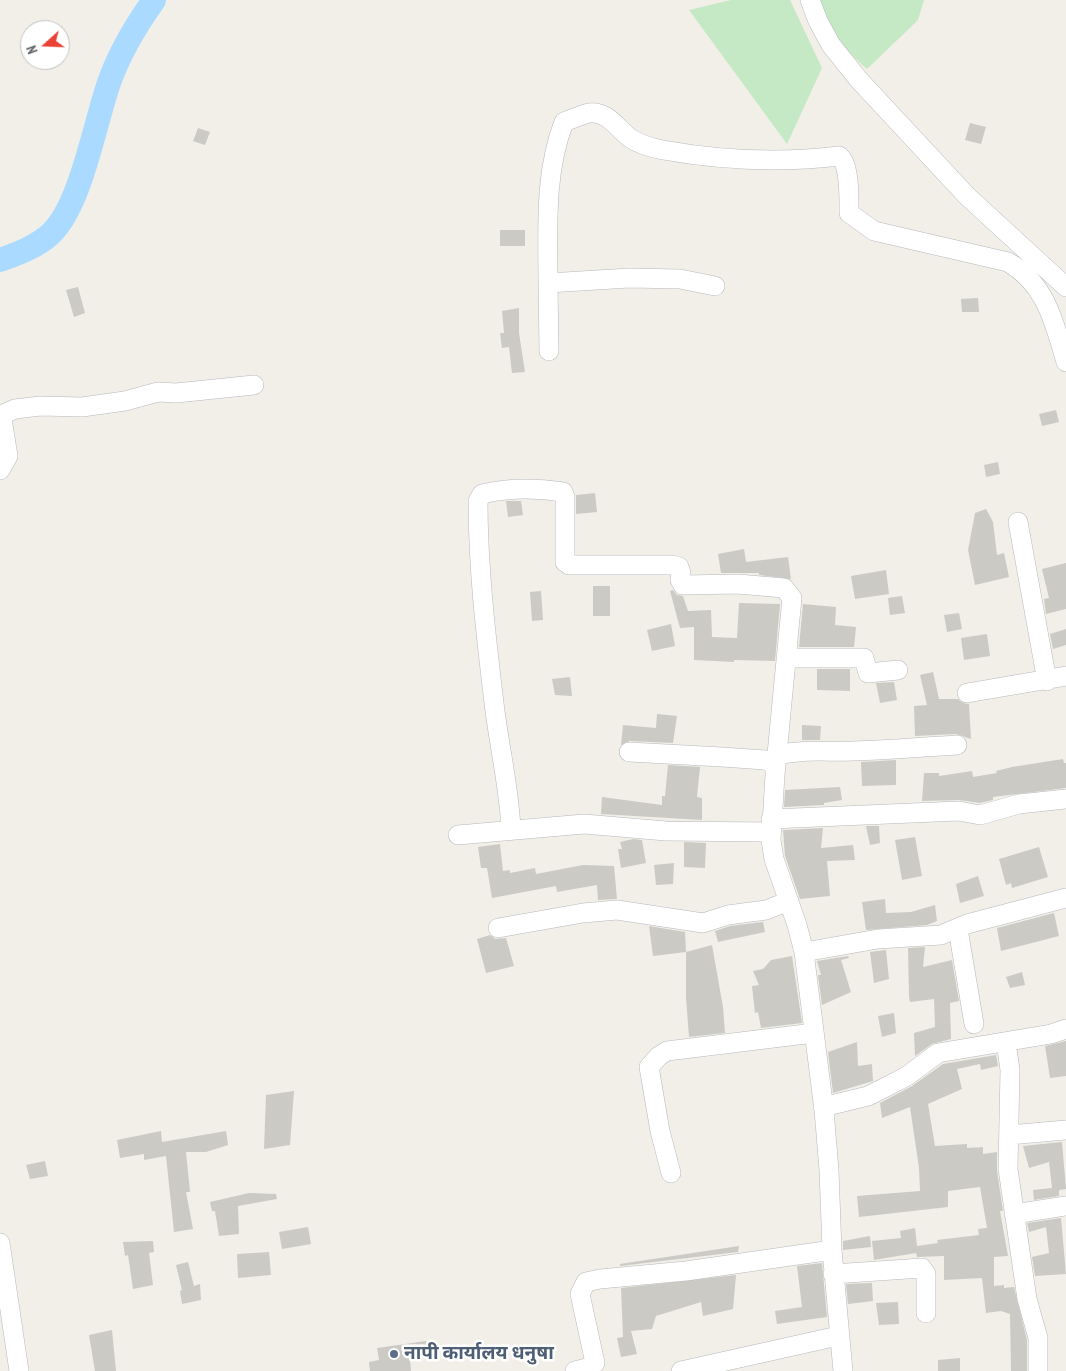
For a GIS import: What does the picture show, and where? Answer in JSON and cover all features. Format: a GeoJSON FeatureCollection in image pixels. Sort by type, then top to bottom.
{"type":"FeatureCollection","features":[{"type":"Feature","properties":{"kind":"street"},"geometry":{"type":"LineString","coordinates":[[810,0],[818,21],[831,45],[872,94],[1030,265],[1066,286]]}},
{"type":"Feature","properties":{"kind":"street"},"geometry":{"type":"LineString","coordinates":[[549,350],[549,190],[558,136],[564,122],[590,113],[607,116],[631,138],[662,150],[694,153],[713,158],[812,159],[838,156],[842,158],[846,168],[850,213],[874,231],[1008,262],[1030,265]]}},
{"type":"Feature","properties":{"kind":"street"},"geometry":{"type":"LineString","coordinates":[[1030,265],[1055,324],[1066,362]]}},
{"type":"Feature","properties":{"kind":"street"},"geometry":{"type":"LineString","coordinates":[[548,283],[629,278],[680,279],[715,286]]}},
{"type":"Feature","properties":{"kind":"street"},"geometry":{"type":"LineString","coordinates":[[0,470],[8,456],[2,419],[6,412],[40,406],[82,406],[125,401],[158,392],[176,393],[254,385]]}},
{"type":"Feature","properties":{"kind":"street"},"geometry":{"type":"LineString","coordinates":[[512,829],[509,792],[494,706],[480,574],[478,501],[482,494],[502,490],[530,491],[543,488],[563,492],[565,497],[566,562],[568,565],[672,565],[679,567],[680,580],[683,585],[738,584],[784,588],[792,598],[771,825],[774,859],[804,952],[829,1170],[832,1250],[838,1336],[843,1371]]}},
{"type":"Feature","properties":{"kind":"street"},"geometry":{"type":"LineString","coordinates":[[1018,522],[1047,681]]}},
{"type":"Feature","properties":{"kind":"street"},"geometry":{"type":"LineString","coordinates":[[786,658],[864,658],[868,673],[898,670]]}},
{"type":"Feature","properties":{"kind":"street"},"geometry":{"type":"LineString","coordinates":[[967,694],[1047,681],[1066,676]]}},
{"type":"Feature","properties":{"kind":"street"},"geometry":{"type":"LineString","coordinates":[[629,752],[776,760],[802,750],[829,752],[873,751],[956,745]]}},
{"type":"Feature","properties":{"kind":"street"},"geometry":{"type":"LineString","coordinates":[[458,835],[584,824],[666,831],[959,811],[980,815],[1019,804],[1066,799]]}},
{"type":"Feature","properties":{"kind":"street"},"geometry":{"type":"LineString","coordinates":[[804,952],[878,939],[941,935],[1066,898]]}},
{"type":"Feature","properties":{"kind":"street"},"geometry":{"type":"LineString","coordinates":[[498,928],[583,913],[617,910],[703,923],[728,915],[766,910],[789,901]]}},
{"type":"Feature","properties":{"kind":"street"},"geometry":{"type":"LineString","coordinates":[[958,929],[974,1024]]}},
{"type":"Feature","properties":{"kind":"street"},"geometry":{"type":"LineString","coordinates":[[823,1108],[868,1096],[907,1076],[938,1053],[1006,1042],[1066,1029]]}},
{"type":"Feature","properties":{"kind":"street"},"geometry":{"type":"LineString","coordinates":[[671,1173],[660,1131],[649,1068],[659,1056],[667,1052],[814,1033]]}},
{"type":"Feature","properties":{"kind":"street"},"geometry":{"type":"LineString","coordinates":[[1006,1042],[1010,1070],[1008,1169],[1027,1299],[1038,1338],[1038,1371]]}},
{"type":"Feature","properties":{"kind":"street"},"geometry":{"type":"LineString","coordinates":[[1009,1135],[1066,1130]]}},
{"type":"Feature","properties":{"kind":"street"},"geometry":{"type":"LineString","coordinates":[[1014,1214],[1066,1206]]}},
{"type":"Feature","properties":{"kind":"street"},"geometry":{"type":"LineString","coordinates":[[0,1243],[19,1371]]}},
{"type":"Feature","properties":{"kind":"street"},"geometry":{"type":"LineString","coordinates":[[575,1371],[591,1367],[595,1363],[580,1294],[586,1282],[686,1271],[832,1250]]}},
{"type":"Feature","properties":{"kind":"street"},"geometry":{"type":"LineString","coordinates":[[834,1274],[922,1268],[926,1274],[926,1313]]}},
{"type":"Feature","properties":{"kind":"street"},"geometry":{"type":"LineString","coordinates":[[681,1371],[838,1336]]}},
{"type":"Feature","properties":{"kind":"green space"},"geometry":{"type":"Polygon","coordinates":[[[731,0],[790,0],[822,68],[787,144],[689,10],[731,0]]]}},
{"type":"Feature","properties":{"kind":"green space"},"geometry":{"type":"Polygon","coordinates":[[[820,0],[924,0],[918,20],[867,69],[843,46],[829,22],[820,0]]]}},
{"type":"Feature","properties":{"kind":"building"},"geometry":{"type":"Polygon","coordinates":[[[970,123],[986,127],[981,144],[965,140],[970,123]]]}},
{"type":"Feature","properties":{"kind":"building"},"geometry":{"type":"Polygon","coordinates":[[[198,128],[210,132],[205,145],[193,141],[198,128]]]}},
{"type":"Feature","properties":{"kind":"building"},"geometry":{"type":"Polygon","coordinates":[[[500,230],[525,230],[525,246],[500,246],[500,230]]]}},
{"type":"Feature","properties":{"kind":"building"},"geometry":{"type":"Polygon","coordinates":[[[78,287],[85,313],[74,317],[66,290],[78,287]]]}},
{"type":"Feature","properties":{"kind":"building"},"geometry":{"type":"Polygon","coordinates":[[[978,298],[979,312],[962,312],[961,299],[978,298]]]}},
{"type":"Feature","properties":{"kind":"building"},"geometry":{"type":"Polygon","coordinates":[[[519,308],[519,333],[525,372],[512,373],[509,347],[502,348],[500,333],[504,333],[502,311],[519,308]]]}},
{"type":"Feature","properties":{"kind":"building"},"geometry":{"type":"Polygon","coordinates":[[[1056,410],[1059,422],[1042,426],[1039,414],[1056,410]]]}},
{"type":"Feature","properties":{"kind":"building"},"geometry":{"type":"Polygon","coordinates":[[[998,462],[1000,474],[986,477],[984,465],[998,462]]]}},
{"type":"Feature","properties":{"kind":"building"},"geometry":{"type":"Polygon","coordinates":[[[595,493],[597,512],[576,514],[576,495],[595,493]]]}},
{"type":"Feature","properties":{"kind":"building"},"geometry":{"type":"Polygon","coordinates":[[[506,501],[521,501],[523,515],[508,517],[506,501]]]}},
{"type":"Feature","properties":{"kind":"building"},"geometry":{"type":"Polygon","coordinates":[[[986,509],[993,522],[997,555],[1004,553],[1009,577],[975,585],[968,550],[975,513],[986,509]]]}},
{"type":"Feature","properties":{"kind":"building"},"geometry":{"type":"Polygon","coordinates":[[[744,549],[746,562],[788,557],[791,579],[759,575],[759,573],[721,573],[718,554],[744,549]]]}},
{"type":"Feature","properties":{"kind":"building"},"geometry":{"type":"Polygon","coordinates":[[[1066,563],[1066,609],[1046,614],[1044,599],[1049,598],[1042,569],[1066,563]]]}},
{"type":"Feature","properties":{"kind":"building"},"geometry":{"type":"Polygon","coordinates":[[[886,570],[889,594],[855,599],[851,576],[886,570]]]}},
{"type":"Feature","properties":{"kind":"building"},"geometry":{"type":"Polygon","coordinates":[[[593,586],[610,586],[610,616],[593,616],[593,586]]]}},
{"type":"Feature","properties":{"kind":"building"},"geometry":{"type":"Polygon","coordinates":[[[673,590],[677,595],[683,596],[688,611],[711,610],[712,637],[737,638],[739,603],[780,604],[775,661],[734,660],[734,662],[694,660],[694,627],[680,628],[670,591],[673,590]]]}},
{"type":"Feature","properties":{"kind":"building"},"geometry":{"type":"Polygon","coordinates":[[[541,591],[543,620],[532,621],[530,592],[541,591]]]}},
{"type":"Feature","properties":{"kind":"building"},"geometry":{"type":"Polygon","coordinates":[[[902,596],[905,613],[890,615],[888,598],[902,596]]]}},
{"type":"Feature","properties":{"kind":"building"},"geometry":{"type":"Polygon","coordinates":[[[803,604],[836,607],[835,625],[856,627],[854,647],[799,647],[803,604]]]}},
{"type":"Feature","properties":{"kind":"building"},"geometry":{"type":"Polygon","coordinates":[[[959,613],[962,629],[947,632],[944,615],[959,613]]]}},
{"type":"Feature","properties":{"kind":"building"},"geometry":{"type":"Polygon","coordinates":[[[671,624],[675,646],[652,651],[647,630],[671,624]]]}},
{"type":"Feature","properties":{"kind":"building"},"geometry":{"type":"Polygon","coordinates":[[[1066,629],[1066,645],[1053,649],[1050,634],[1066,629]]]}},
{"type":"Feature","properties":{"kind":"building"},"geometry":{"type":"Polygon","coordinates":[[[987,634],[990,656],[964,660],[961,638],[987,634]]]}},
{"type":"Feature","properties":{"kind":"building"},"geometry":{"type":"Polygon","coordinates":[[[817,669],[850,669],[850,691],[817,690],[817,669]]]}},
{"type":"Feature","properties":{"kind":"building"},"geometry":{"type":"Polygon","coordinates":[[[933,672],[939,699],[958,699],[963,703],[969,704],[971,739],[956,734],[915,736],[914,706],[927,705],[920,675],[933,672]]]}},
{"type":"Feature","properties":{"kind":"building"},"geometry":{"type":"Polygon","coordinates":[[[570,677],[572,696],[555,695],[552,679],[570,677]]]}},
{"type":"Feature","properties":{"kind":"building"},"geometry":{"type":"Polygon","coordinates":[[[894,682],[897,700],[880,703],[876,683],[894,682]]]}},
{"type":"Feature","properties":{"kind":"building"},"geometry":{"type":"Polygon","coordinates":[[[657,714],[677,716],[673,743],[630,741],[621,745],[623,725],[656,728],[657,714]]]}},
{"type":"Feature","properties":{"kind":"building"},"geometry":{"type":"Polygon","coordinates":[[[802,725],[821,726],[820,740],[802,740],[802,725]]]}},
{"type":"Feature","properties":{"kind":"building"},"geometry":{"type":"Polygon","coordinates":[[[1063,759],[1064,763],[1066,763],[1066,788],[993,797],[993,800],[980,803],[959,800],[922,801],[924,773],[939,773],[939,776],[972,771],[973,777],[997,773],[996,771],[1012,767],[1063,759]]]}},
{"type":"Feature","properties":{"kind":"building"},"geometry":{"type":"Polygon","coordinates":[[[896,760],[896,785],[862,786],[861,762],[896,760]]]}},
{"type":"Feature","properties":{"kind":"building"},"geometry":{"type":"Polygon","coordinates":[[[668,765],[700,767],[697,797],[702,798],[702,820],[601,814],[602,797],[662,805],[662,796],[665,796],[668,765]]]}},
{"type":"Feature","properties":{"kind":"building"},"geometry":{"type":"Polygon","coordinates":[[[840,787],[842,800],[824,803],[824,805],[784,807],[785,790],[840,787]]]}},
{"type":"Feature","properties":{"kind":"building"},"geometry":{"type":"Polygon","coordinates":[[[866,826],[879,826],[880,843],[870,845],[866,826]]]}},
{"type":"Feature","properties":{"kind":"building"},"geometry":{"type":"Polygon","coordinates":[[[823,828],[821,848],[853,845],[855,860],[827,861],[830,896],[800,899],[785,856],[783,830],[823,828]]]}},
{"type":"Feature","properties":{"kind":"building"},"geometry":{"type":"Polygon","coordinates":[[[915,837],[922,876],[902,880],[895,840],[915,837]]]}},
{"type":"Feature","properties":{"kind":"building"},"geometry":{"type":"Polygon","coordinates":[[[633,839],[642,840],[646,863],[621,868],[618,849],[622,849],[620,842],[633,839]]]}},
{"type":"Feature","properties":{"kind":"building"},"geometry":{"type":"Polygon","coordinates":[[[684,842],[706,843],[705,868],[684,867],[684,842]]]}},
{"type":"Feature","properties":{"kind":"building"},"geometry":{"type":"Polygon","coordinates":[[[500,844],[503,871],[510,870],[510,873],[535,868],[536,874],[583,865],[614,866],[617,899],[598,900],[597,885],[557,892],[556,886],[492,898],[487,868],[481,868],[478,847],[500,844]]]}},
{"type":"Feature","properties":{"kind":"building"},"geometry":{"type":"Polygon","coordinates":[[[1039,847],[1048,877],[1012,888],[1011,883],[1006,885],[999,859],[1039,847]]]}},
{"type":"Feature","properties":{"kind":"building"},"geometry":{"type":"Polygon","coordinates":[[[674,863],[673,884],[656,885],[654,865],[674,863]]]}},
{"type":"Feature","properties":{"kind":"building"},"geometry":{"type":"Polygon","coordinates":[[[978,876],[984,896],[960,903],[956,884],[978,876]]]}},
{"type":"Feature","properties":{"kind":"building"},"geometry":{"type":"Polygon","coordinates":[[[885,899],[886,913],[911,912],[935,905],[937,921],[927,925],[866,930],[862,902],[885,899]]]}},
{"type":"Feature","properties":{"kind":"building"},"geometry":{"type":"Polygon","coordinates":[[[1054,913],[1059,936],[1001,951],[997,928],[1054,913]]]}},
{"type":"Feature","properties":{"kind":"building"},"geometry":{"type":"Polygon","coordinates":[[[763,922],[765,932],[718,942],[715,931],[730,926],[763,922]]]}},
{"type":"Feature","properties":{"kind":"building"},"geometry":{"type":"Polygon","coordinates":[[[649,926],[685,932],[686,952],[653,956],[649,926]]]}},
{"type":"Feature","properties":{"kind":"building"},"geometry":{"type":"Polygon","coordinates":[[[490,935],[495,939],[506,938],[514,966],[486,973],[477,939],[490,935]]]}},
{"type":"Feature","properties":{"kind":"building"},"geometry":{"type":"Polygon","coordinates":[[[712,945],[723,1007],[725,1033],[689,1037],[686,998],[686,952],[712,945]]]}},
{"type":"Feature","properties":{"kind":"building"},"geometry":{"type":"Polygon","coordinates":[[[925,947],[923,967],[952,960],[959,1001],[950,1003],[951,1039],[932,1044],[915,1056],[914,1033],[935,1027],[934,999],[910,1002],[909,997],[908,948],[925,947]]]}},
{"type":"Feature","properties":{"kind":"building"},"geometry":{"type":"Polygon","coordinates":[[[886,950],[889,979],[874,983],[870,952],[886,950]]]}},
{"type":"Feature","properties":{"kind":"building"},"geometry":{"type":"Polygon","coordinates":[[[792,956],[802,1023],[761,1028],[758,1012],[755,1013],[752,986],[759,985],[753,971],[763,969],[771,960],[792,956]]]}},
{"type":"Feature","properties":{"kind":"building"},"geometry":{"type":"Polygon","coordinates":[[[848,956],[849,958],[841,960],[851,992],[822,1005],[818,975],[821,975],[817,961],[848,956]]]}},
{"type":"Feature","properties":{"kind":"building"},"geometry":{"type":"Polygon","coordinates":[[[1022,972],[1025,985],[1010,988],[1006,977],[1022,972]]]}},
{"type":"Feature","properties":{"kind":"building"},"geometry":{"type":"Polygon","coordinates":[[[894,1013],[896,1033],[882,1037],[878,1016],[894,1013]]]}},
{"type":"Feature","properties":{"kind":"building"},"geometry":{"type":"Polygon","coordinates":[[[1066,1041],[1066,1076],[1050,1078],[1045,1046],[1066,1041]]]}},
{"type":"Feature","properties":{"kind":"building"},"geometry":{"type":"Polygon","coordinates":[[[857,1042],[858,1066],[872,1064],[873,1081],[833,1093],[828,1052],[857,1042]]]}},
{"type":"Feature","properties":{"kind":"building"},"geometry":{"type":"Polygon","coordinates":[[[996,1055],[998,1066],[981,1070],[980,1064],[957,1069],[962,1089],[928,1104],[935,1146],[967,1144],[967,1148],[983,1147],[983,1154],[997,1152],[997,1171],[1003,1211],[1000,1211],[1008,1256],[994,1257],[994,1286],[1014,1287],[1027,1340],[1027,1371],[1011,1371],[1010,1314],[1001,1311],[986,1313],[982,1278],[944,1280],[944,1256],[917,1257],[916,1253],[874,1260],[872,1241],[901,1238],[900,1231],[915,1228],[917,1246],[938,1243],[937,1240],[979,1235],[978,1229],[987,1228],[980,1187],[948,1191],[948,1207],[859,1217],[857,1196],[920,1191],[919,1168],[910,1107],[882,1118],[880,1103],[912,1086],[943,1064],[996,1055]]]}},
{"type":"Feature","properties":{"kind":"building"},"geometry":{"type":"Polygon","coordinates":[[[294,1091],[290,1145],[264,1149],[266,1095],[294,1091]]]}},
{"type":"Feature","properties":{"kind":"building"},"geometry":{"type":"Polygon","coordinates":[[[161,1131],[162,1142],[226,1131],[228,1145],[206,1152],[186,1152],[190,1192],[186,1192],[193,1229],[174,1232],[166,1156],[144,1160],[144,1154],[120,1158],[117,1140],[161,1131]]]}},
{"type":"Feature","properties":{"kind":"building"},"geometry":{"type":"Polygon","coordinates":[[[1062,1142],[1066,1189],[1059,1190],[1059,1196],[1034,1200],[1033,1190],[1052,1188],[1049,1162],[1029,1168],[1023,1146],[1062,1142]]]}},
{"type":"Feature","properties":{"kind":"building"},"geometry":{"type":"Polygon","coordinates":[[[45,1161],[48,1176],[30,1179],[26,1165],[45,1161]]]}},
{"type":"Feature","properties":{"kind":"building"},"geometry":{"type":"Polygon","coordinates":[[[249,1193],[276,1194],[277,1199],[238,1206],[239,1234],[219,1236],[215,1211],[212,1211],[210,1202],[249,1193]]]}},
{"type":"Feature","properties":{"kind":"building"},"geometry":{"type":"Polygon","coordinates":[[[1061,1218],[1066,1274],[1035,1276],[1032,1257],[1049,1253],[1046,1227],[1029,1232],[1027,1223],[1061,1218]]]}},
{"type":"Feature","properties":{"kind":"building"},"geometry":{"type":"Polygon","coordinates":[[[308,1227],[311,1244],[282,1249],[279,1232],[308,1227]]]}},
{"type":"Feature","properties":{"kind":"building"},"geometry":{"type":"Polygon","coordinates":[[[870,1236],[871,1247],[843,1250],[843,1241],[870,1236]]]}},
{"type":"Feature","properties":{"kind":"building"},"geometry":{"type":"Polygon","coordinates":[[[153,1241],[154,1252],[149,1253],[153,1285],[133,1289],[128,1255],[125,1256],[123,1242],[153,1241]]]}},
{"type":"Feature","properties":{"kind":"building"},"geometry":{"type":"Polygon","coordinates":[[[739,1246],[738,1252],[620,1266],[620,1264],[739,1246]]]}},
{"type":"Feature","properties":{"kind":"building"},"geometry":{"type":"Polygon","coordinates":[[[269,1252],[271,1275],[238,1278],[237,1254],[269,1252]]]}},
{"type":"Feature","properties":{"kind":"building"},"geometry":{"type":"Polygon","coordinates":[[[188,1262],[194,1286],[200,1284],[201,1300],[182,1304],[180,1291],[182,1290],[176,1265],[188,1262]]]}},
{"type":"Feature","properties":{"kind":"building"},"geometry":{"type":"Polygon","coordinates":[[[822,1263],[827,1317],[777,1324],[775,1311],[802,1307],[797,1266],[822,1263]]]}},
{"type":"Feature","properties":{"kind":"building"},"geometry":{"type":"Polygon","coordinates":[[[736,1275],[733,1309],[703,1316],[701,1302],[656,1316],[652,1329],[631,1331],[637,1354],[621,1357],[617,1338],[623,1337],[621,1288],[736,1275]]]}},
{"type":"Feature","properties":{"kind":"building"},"geometry":{"type":"Polygon","coordinates":[[[872,1283],[873,1301],[848,1304],[846,1284],[872,1283]]]}},
{"type":"Feature","properties":{"kind":"building"},"geometry":{"type":"Polygon","coordinates":[[[898,1302],[899,1324],[879,1325],[876,1303],[898,1302]]]}},
{"type":"Feature","properties":{"kind":"building"},"geometry":{"type":"Polygon","coordinates":[[[112,1330],[116,1371],[95,1371],[89,1335],[112,1330]]]}},
{"type":"Feature","properties":{"kind":"building","name":"नापी कार्यालय धनुषा"},"geometry":{"type":"Polygon","coordinates":[[[426,1341],[427,1358],[410,1360],[411,1371],[370,1371],[369,1362],[379,1360],[377,1348],[426,1341]]]}},
{"type":"Feature","properties":{"kind":"building"},"geometry":{"type":"Polygon","coordinates":[[[960,1358],[960,1371],[938,1371],[938,1360],[960,1358]]]}},
{"type":"Feature","properties":{"kind":"waterway"},"geometry":{"type":"LineString","coordinates":[[0,260],[36,244],[47,237],[59,224],[69,207],[86,164],[104,97],[114,70],[129,38],[154,0]]}},
{"type":"Feature","properties":{"kind":"place","name":"नापी कार्यालय धनुषा"},"geometry":{"type":"Point","coordinates":[394,1354]}}]}
